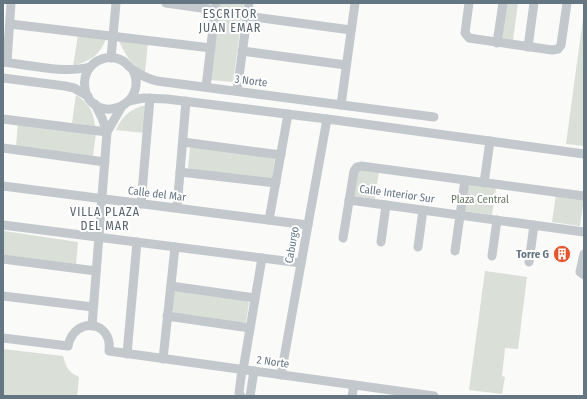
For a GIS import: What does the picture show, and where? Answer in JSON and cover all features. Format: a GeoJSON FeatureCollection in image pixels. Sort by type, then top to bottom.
{"type":"FeatureCollection","features":[{"type":"Feature","properties":{"kind":"street"},"geometry":{"type":"LineString","coordinates":[[12,3],[5,62],[71,70],[90,67]]}},
{"type":"Feature","properties":{"kind":"street"},"geometry":{"type":"LineString","coordinates":[[111,58],[113,3]]}},
{"type":"Feature","properties":{"kind":"street"},"geometry":{"type":"LineString","coordinates":[[166,3],[216,6],[206,87]]}},
{"type":"Feature","properties":{"kind":"street"},"geometry":{"type":"LineString","coordinates":[[237,91],[249,3]]}},
{"type":"Feature","properties":{"kind":"street"},"geometry":{"type":"LineString","coordinates":[[341,105],[355,3]]}},
{"type":"Feature","properties":{"kind":"street"},"geometry":{"type":"LineString","coordinates":[[469,3],[465,31],[467,37],[497,43],[552,50],[556,50],[562,43],[567,3]]}},
{"type":"Feature","properties":{"kind":"street"},"geometry":{"type":"LineString","coordinates":[[497,43],[503,3]]}},
{"type":"Feature","properties":{"kind":"street"},"geometry":{"type":"LineString","coordinates":[[528,47],[534,3]]}},
{"type":"Feature","properties":{"kind":"street"},"geometry":{"type":"LineString","coordinates":[[247,16],[351,30]]}},
{"type":"Feature","properties":{"kind":"street"},"geometry":{"type":"LineString","coordinates":[[10,24],[211,48]]}},
{"type":"Feature","properties":{"kind":"street"},"geometry":{"type":"LineString","coordinates":[[242,50],[346,65]]}},
{"type":"Feature","properties":{"kind":"street"},"geometry":{"type":"LineString","coordinates":[[88,96],[84,81],[85,76],[90,67],[98,61],[111,58],[121,60],[130,66],[136,78],[134,94],[107,132]]}},
{"type":"Feature","properties":{"kind":"street","name":"3 Norte"},"geometry":{"type":"LineString","coordinates":[[132,70],[147,78],[157,81],[434,117]]}},
{"type":"Feature","properties":{"kind":"street"},"geometry":{"type":"LineString","coordinates":[[3,78],[65,86],[79,90],[88,96],[94,104],[102,118],[107,132],[92,326],[79,328],[74,332],[70,337],[68,346],[3,338]]}},
{"type":"Feature","properties":{"kind":"street"},"geometry":{"type":"LineString","coordinates":[[94,104],[108,109],[150,98],[186,101],[584,154]]}},
{"type":"Feature","properties":{"kind":"street"},"geometry":{"type":"LineString","coordinates":[[141,204],[150,98]]}},
{"type":"Feature","properties":{"kind":"street"},"geometry":{"type":"LineString","coordinates":[[177,208],[186,101]]}},
{"type":"Feature","properties":{"kind":"street"},"geometry":{"type":"LineString","coordinates":[[367,124],[369,109]]}},
{"type":"Feature","properties":{"kind":"street"},"geometry":{"type":"LineString","coordinates":[[269,220],[288,114]]}},
{"type":"Feature","properties":{"kind":"street"},"geometry":{"type":"LineString","coordinates":[[3,119],[107,132]]}},
{"type":"Feature","properties":{"kind":"street","name":"Caburgo"},"geometry":{"type":"LineString","coordinates":[[281,375],[327,119]]}},
{"type":"Feature","properties":{"kind":"street"},"geometry":{"type":"LineString","coordinates":[[484,182],[490,141]]}},
{"type":"Feature","properties":{"kind":"street"},"geometry":{"type":"LineString","coordinates":[[183,142],[281,155]]}},
{"type":"Feature","properties":{"kind":"street"},"geometry":{"type":"LineString","coordinates":[[3,148],[104,162]]}},
{"type":"Feature","properties":{"kind":"street"},"geometry":{"type":"LineString","coordinates":[[343,238],[354,172],[357,167],[362,166],[584,196]]}},
{"type":"Feature","properties":{"kind":"street"},"geometry":{"type":"LineString","coordinates":[[180,172],[276,183]]}},
{"type":"Feature","properties":{"kind":"street"},"geometry":{"type":"LineString","coordinates":[[455,251],[465,180]]}},
{"type":"Feature","properties":{"kind":"street","name":"Calle del Mar"},"geometry":{"type":"LineString","coordinates":[[3,186],[308,225]]}},
{"type":"Feature","properties":{"kind":"street","name":"Calle Interior Sur"},"geometry":{"type":"LineString","coordinates":[[350,200],[584,232]]}},
{"type":"Feature","properties":{"kind":"street"},"geometry":{"type":"LineString","coordinates":[[381,242],[386,205]]}},
{"type":"Feature","properties":{"kind":"street"},"geometry":{"type":"LineString","coordinates":[[418,247],[423,210]]}},
{"type":"Feature","properties":{"kind":"street"},"geometry":{"type":"LineString","coordinates":[[492,256],[497,220]]}},
{"type":"Feature","properties":{"kind":"street"},"geometry":{"type":"LineString","coordinates":[[529,262],[534,225]]}},
{"type":"Feature","properties":{"kind":"street"},"geometry":{"type":"LineString","coordinates":[[3,226],[301,263]]}},
{"type":"Feature","properties":{"kind":"street"},"geometry":{"type":"LineString","coordinates":[[127,354],[137,242]]}},
{"type":"Feature","properties":{"kind":"street"},"geometry":{"type":"LineString","coordinates":[[163,359],[175,247]]}},
{"type":"Feature","properties":{"kind":"street"},"geometry":{"type":"LineString","coordinates":[[584,254],[580,272],[584,275]]}},
{"type":"Feature","properties":{"kind":"street"},"geometry":{"type":"LineString","coordinates":[[240,396],[239,393],[262,258]]}},
{"type":"Feature","properties":{"kind":"street"},"geometry":{"type":"LineString","coordinates":[[3,259],[96,271]]}},
{"type":"Feature","properties":{"kind":"street"},"geometry":{"type":"LineString","coordinates":[[171,286],[255,298]]}},
{"type":"Feature","properties":{"kind":"street"},"geometry":{"type":"LineString","coordinates":[[3,296],[93,308]]}},
{"type":"Feature","properties":{"kind":"street"},"geometry":{"type":"LineString","coordinates":[[167,316],[250,328]]}},
{"type":"Feature","properties":{"kind":"street","name":"2 Norte"},"geometry":{"type":"LineString","coordinates":[[92,326],[98,328],[108,336],[110,342],[109,351],[434,396]]}},
{"type":"Feature","properties":{"kind":"street"},"geometry":{"type":"LineString","coordinates":[[250,396],[254,371]]}},
{"type":"Feature","properties":{"kind":"street"},"geometry":{"type":"LineString","coordinates":[[352,396],[354,385]]}},
{"type":"Feature","properties":{"kind":"green space"},"geometry":{"type":"Polygon","coordinates":[[[220,3],[244,3],[233,82],[210,80],[220,3]]]}},
{"type":"Feature","properties":{"kind":"green space"},"geometry":{"type":"Polygon","coordinates":[[[505,3],[518,3],[513,40],[502,39],[505,3]]]}},
{"type":"Feature","properties":{"kind":"green space"},"geometry":{"type":"Polygon","coordinates":[[[584,11],[584,146],[566,144],[584,11]]]}},
{"type":"Feature","properties":{"kind":"green space"},"geometry":{"type":"Polygon","coordinates":[[[78,35],[106,39],[94,57],[73,66],[78,35]]]}},
{"type":"Feature","properties":{"kind":"green space"},"geometry":{"type":"Polygon","coordinates":[[[118,39],[148,42],[145,72],[128,58],[118,39]]]}},
{"type":"Feature","properties":{"kind":"green space"},"geometry":{"type":"Polygon","coordinates":[[[76,95],[90,108],[95,126],[72,123],[76,95]]]}},
{"type":"Feature","properties":{"kind":"green space"},"geometry":{"type":"Polygon","coordinates":[[[147,105],[144,133],[116,130],[128,113],[136,108],[147,105]]]}},
{"type":"Feature","properties":{"kind":"green space"},"geometry":{"type":"Polygon","coordinates":[[[18,123],[96,133],[93,156],[16,146],[18,123]]]}},
{"type":"Feature","properties":{"kind":"green space"},"geometry":{"type":"Polygon","coordinates":[[[192,146],[273,156],[275,159],[272,178],[268,180],[190,169],[188,167],[190,148],[192,146]]]}},
{"type":"Feature","properties":{"kind":"green space"},"geometry":{"type":"Polygon","coordinates":[[[358,168],[379,171],[375,199],[354,196],[358,168]]]}},
{"type":"Feature","properties":{"kind":"green space","name":"Plaza Central"},"geometry":{"type":"Polygon","coordinates":[[[468,183],[496,188],[492,215],[464,211],[468,183]]]}},
{"type":"Feature","properties":{"kind":"green space"},"geometry":{"type":"Polygon","coordinates":[[[556,195],[584,199],[580,226],[552,222],[556,195]]]}},
{"type":"Feature","properties":{"kind":"green space"},"geometry":{"type":"Polygon","coordinates":[[[4,231],[78,242],[76,264],[5,255],[3,253],[4,231]]]}},
{"type":"Feature","properties":{"kind":"green space"},"geometry":{"type":"Polygon","coordinates":[[[485,271],[527,277],[518,349],[505,348],[502,376],[505,377],[502,394],[469,390],[485,271]]]}},
{"type":"Feature","properties":{"kind":"green space"},"geometry":{"type":"Polygon","coordinates":[[[178,290],[247,301],[249,303],[246,322],[244,323],[175,313],[172,310],[174,292],[178,290]]]}},
{"type":"Feature","properties":{"kind":"green space"},"geometry":{"type":"Polygon","coordinates":[[[3,349],[63,356],[68,369],[79,377],[77,396],[3,396],[3,349]]]}},
{"type":"Feature","properties":{"kind":"place","name":"Torre G"},"geometry":{"type":"Point","coordinates":[562,254]}},
{"type":"Feature","properties":{"kind":"district","name":"ESCRITOR JUAN EMAR"},"geometry":{"type":"Point","coordinates":[230,21]}},
{"type":"Feature","properties":{"kind":"district","name":"VILLA PLAZA DEL MAR"},"geometry":{"type":"Point","coordinates":[105,219]}}]}
